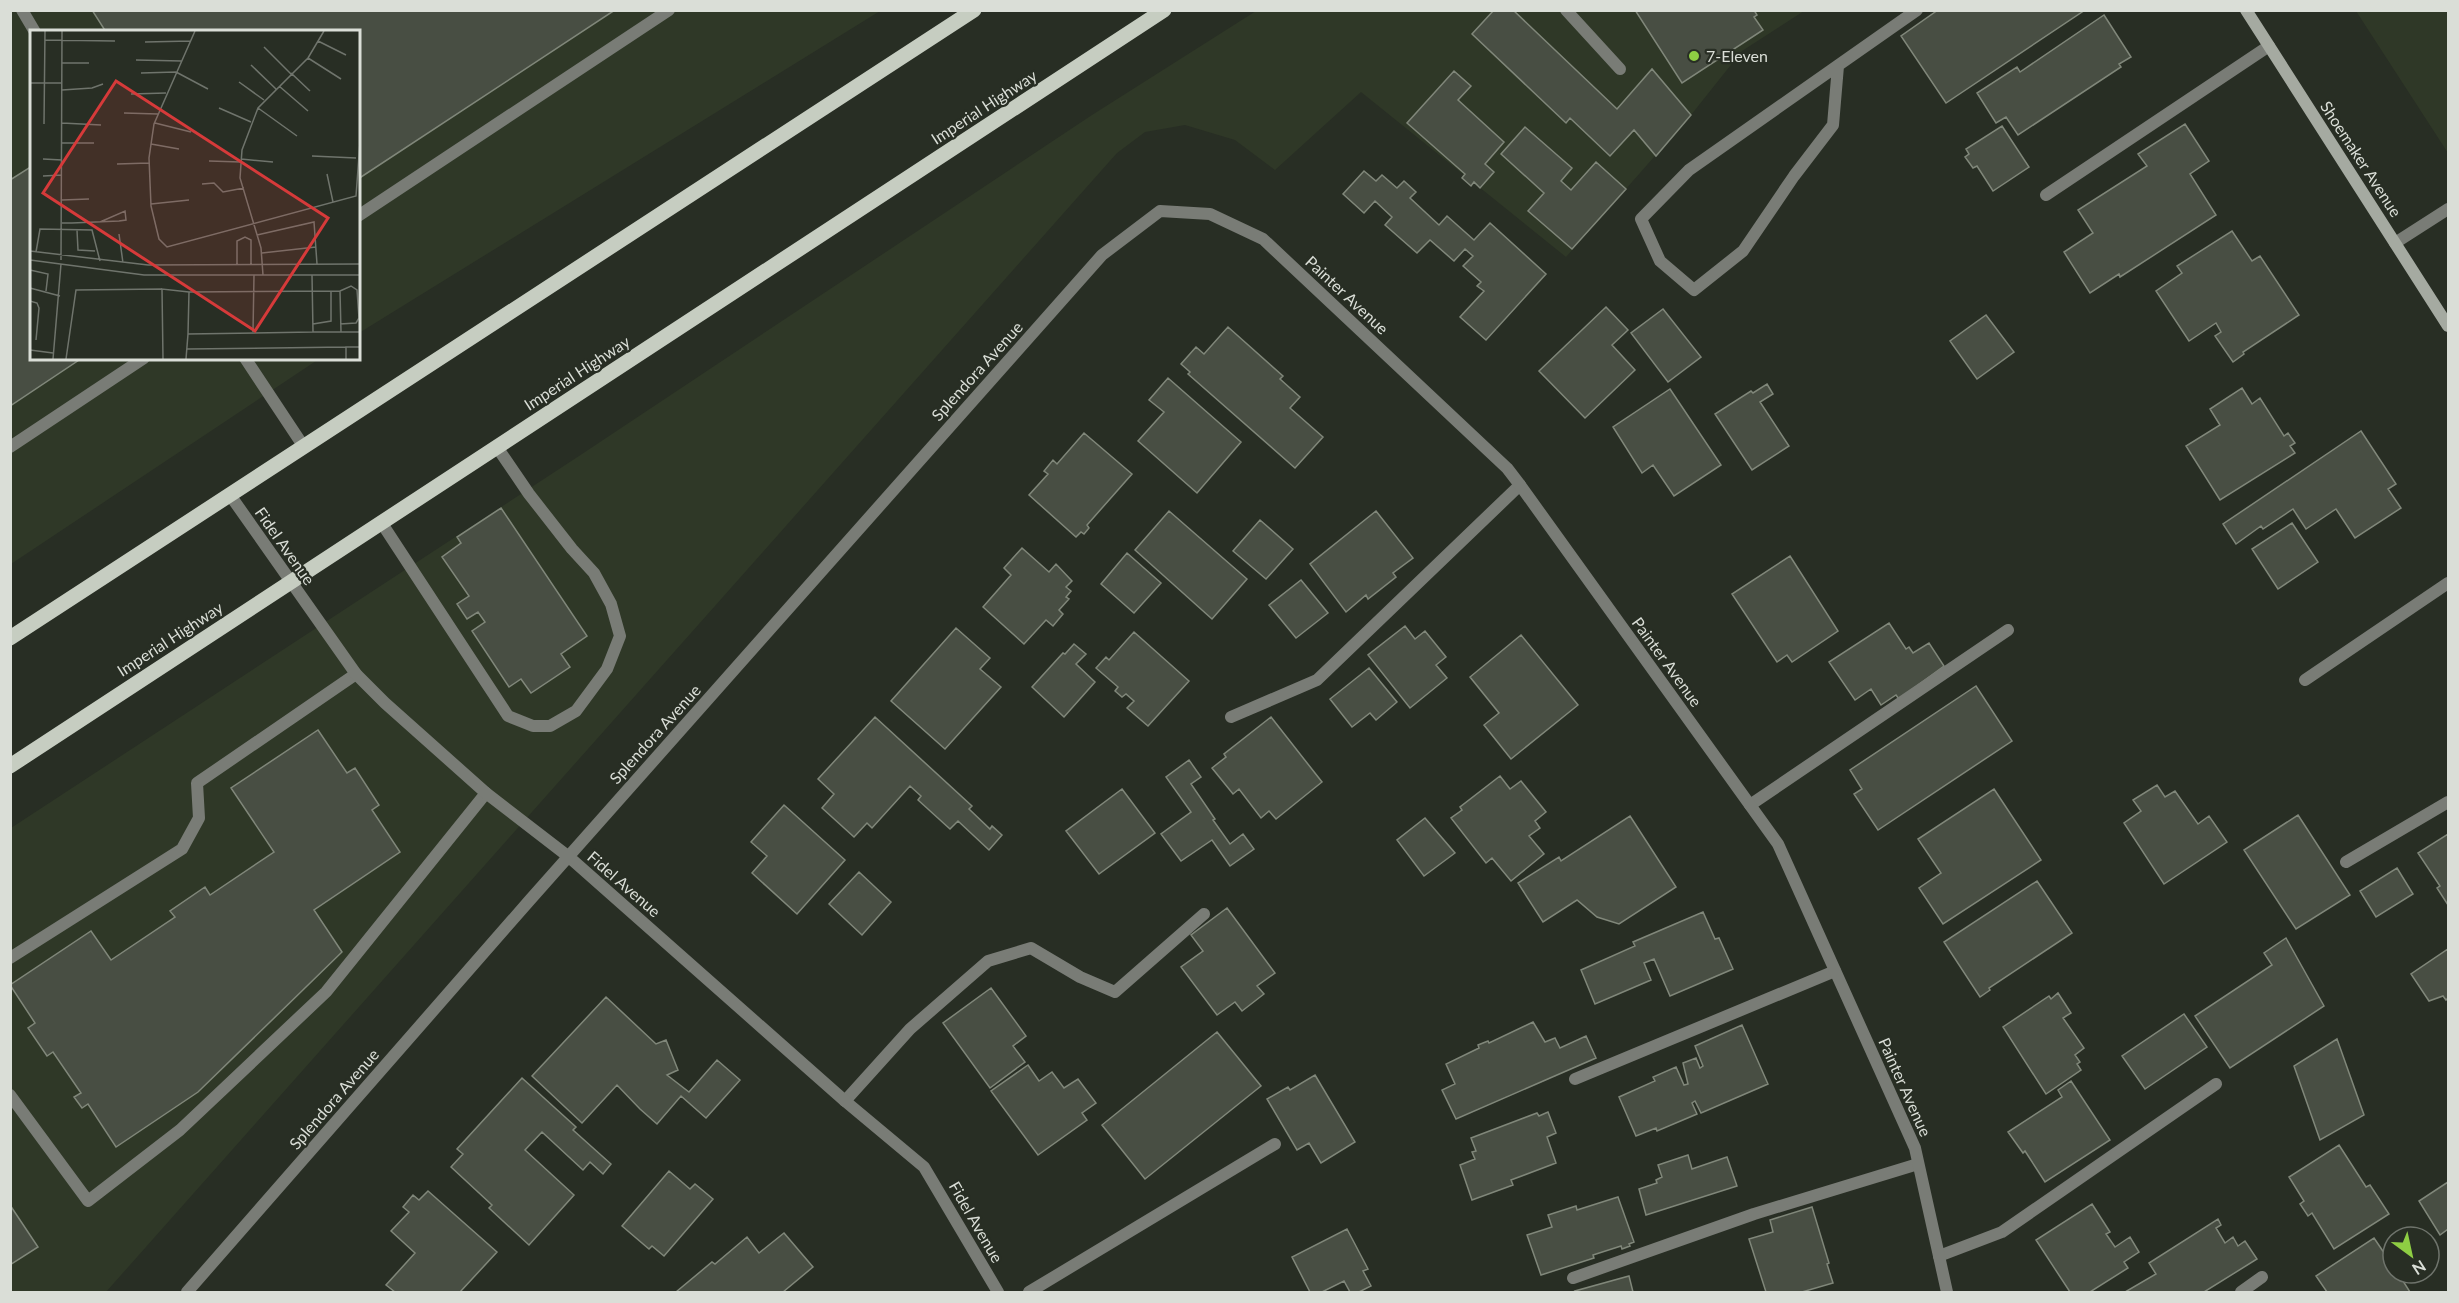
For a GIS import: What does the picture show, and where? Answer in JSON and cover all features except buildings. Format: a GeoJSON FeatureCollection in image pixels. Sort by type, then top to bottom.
{"type":"FeatureCollection","features":[{"type":"Feature","properties":{"kind":"main road"},"geometry":{"type":"LineString","coordinates":[[10,638],[974,10]]}},
{"type":"Feature","properties":{"kind":"main road","name":"Imperial Highway"},"geometry":{"type":"LineString","coordinates":[[10,766],[1164,10]]}},
{"type":"Feature","properties":{"kind":"main road","name":"Shoemaker Avenue"},"geometry":{"type":"LineString","coordinates":[[2246,10],[2448,326]]}},
{"type":"Feature","properties":{"kind":"street"},"geometry":{"type":"LineString","coordinates":[[21,10],[34,30]]}},
{"type":"Feature","properties":{"kind":"street"},"geometry":{"type":"LineString","coordinates":[[360,215],[669,10]]}},
{"type":"Feature","properties":{"kind":"street"},"geometry":{"type":"LineString","coordinates":[[1566,10],[1620,69]]}},
{"type":"Feature","properties":{"kind":"street"},"geometry":{"type":"LineString","coordinates":[[1838,66],[1833,125],[1794,176],[1743,251],[1694,290],[1659,261],[1641,219],[1689,170],[1917,10]]}},
{"type":"Feature","properties":{"kind":"street"},"geometry":{"type":"LineString","coordinates":[[2046,195],[2269,46]]}},
{"type":"Feature","properties":{"kind":"street"},"geometry":{"type":"LineString","coordinates":[[2395,243],[2448,209]]}},
{"type":"Feature","properties":{"kind":"street","name":"Painter Avenue"},"geometry":{"type":"LineString","coordinates":[[1160,211],[1210,214],[1263,239],[1507,468],[1520,485],[1778,844],[1915,1148],[1947,1293]]}},
{"type":"Feature","properties":{"kind":"street","name":"Splendora Avenue"},"geometry":{"type":"LineString","coordinates":[[187,1293],[568,857],[1102,255],[1160,211]]}},
{"type":"Feature","properties":{"kind":"street"},"geometry":{"type":"LineString","coordinates":[[10,447],[141,360]]}},
{"type":"Feature","properties":{"kind":"street"},"geometry":{"type":"LineString","coordinates":[[246,360],[304,447]]}},
{"type":"Feature","properties":{"kind":"street"},"geometry":{"type":"LineString","coordinates":[[381,522],[508,716],[533,726],[550,726],[576,711],[607,669],[620,636],[611,604],[594,573],[536,503],[497,447]]}},
{"type":"Feature","properties":{"kind":"street"},"geometry":{"type":"LineString","coordinates":[[1231,717],[1317,680],[1520,485]]}},
{"type":"Feature","properties":{"kind":"street","name":"Fidel Avenue"},"geometry":{"type":"LineString","coordinates":[[230,495],[356,674],[486,793],[568,857],[845,1101],[924,1167],[998,1293]]}},
{"type":"Feature","properties":{"kind":"street"},"geometry":{"type":"LineString","coordinates":[[2305,680],[2448,583]]}},
{"type":"Feature","properties":{"kind":"street"},"geometry":{"type":"LineString","coordinates":[[1750,805],[2008,630]]}},
{"type":"Feature","properties":{"kind":"street"},"geometry":{"type":"LineString","coordinates":[[10,958],[182,849],[199,818],[197,783],[356,674]]}},
{"type":"Feature","properties":{"kind":"street"},"geometry":{"type":"LineString","coordinates":[[10,1095],[88,1201],[180,1130],[326,992],[486,793]]}},
{"type":"Feature","properties":{"kind":"street"},"geometry":{"type":"LineString","coordinates":[[2346,862],[2448,802]]}},
{"type":"Feature","properties":{"kind":"street"},"geometry":{"type":"LineString","coordinates":[[845,1101],[910,1029],[988,961],[1030,948],[1080,977],[1115,992],[1204,914]]}},
{"type":"Feature","properties":{"kind":"street"},"geometry":{"type":"LineString","coordinates":[[1575,1079],[1835,971]]}},
{"type":"Feature","properties":{"kind":"street"},"geometry":{"type":"LineString","coordinates":[[1939,1256],[2002,1232],[2216,1084]]}},
{"type":"Feature","properties":{"kind":"street"},"geometry":{"type":"LineString","coordinates":[[1029,1293],[1275,1144]]}},
{"type":"Feature","properties":{"kind":"street"},"geometry":{"type":"LineString","coordinates":[[1573,1278],[1754,1214],[1918,1164]]}},
{"type":"Feature","properties":{"kind":"street"},"geometry":{"type":"LineString","coordinates":[[2241,1293],[2262,1277]]}},
{"type":"Feature","properties":{"kind":"shaded area"},"geometry":{"type":"Polygon","coordinates":[[[11,11],[880,11],[360,332],[360,30],[30,30],[30,360],[317,360],[11,564],[11,11]]]}},
{"type":"Feature","properties":{"kind":"shaded area"},"geometry":{"type":"Polygon","coordinates":[[[1256,11],[1804,11],[1742,51],[1691,115],[1566,257],[1361,92],[1275,170],[1235,140],[1185,125],[1145,132],[1117,153],[106,1292],[11,1292],[11,828],[579,456],[1092,115],[1256,11]]]}},
{"type":"Feature","properties":{"kind":"shaded area"},"geometry":{"type":"Polygon","coordinates":[[[2356,11],[2448,11],[2448,153],[2356,11]]]}},
{"type":"Feature","properties":{"kind":"place","name":"7-Eleven"},"geometry":{"type":"Point","coordinates":[1694,56]}}]}
